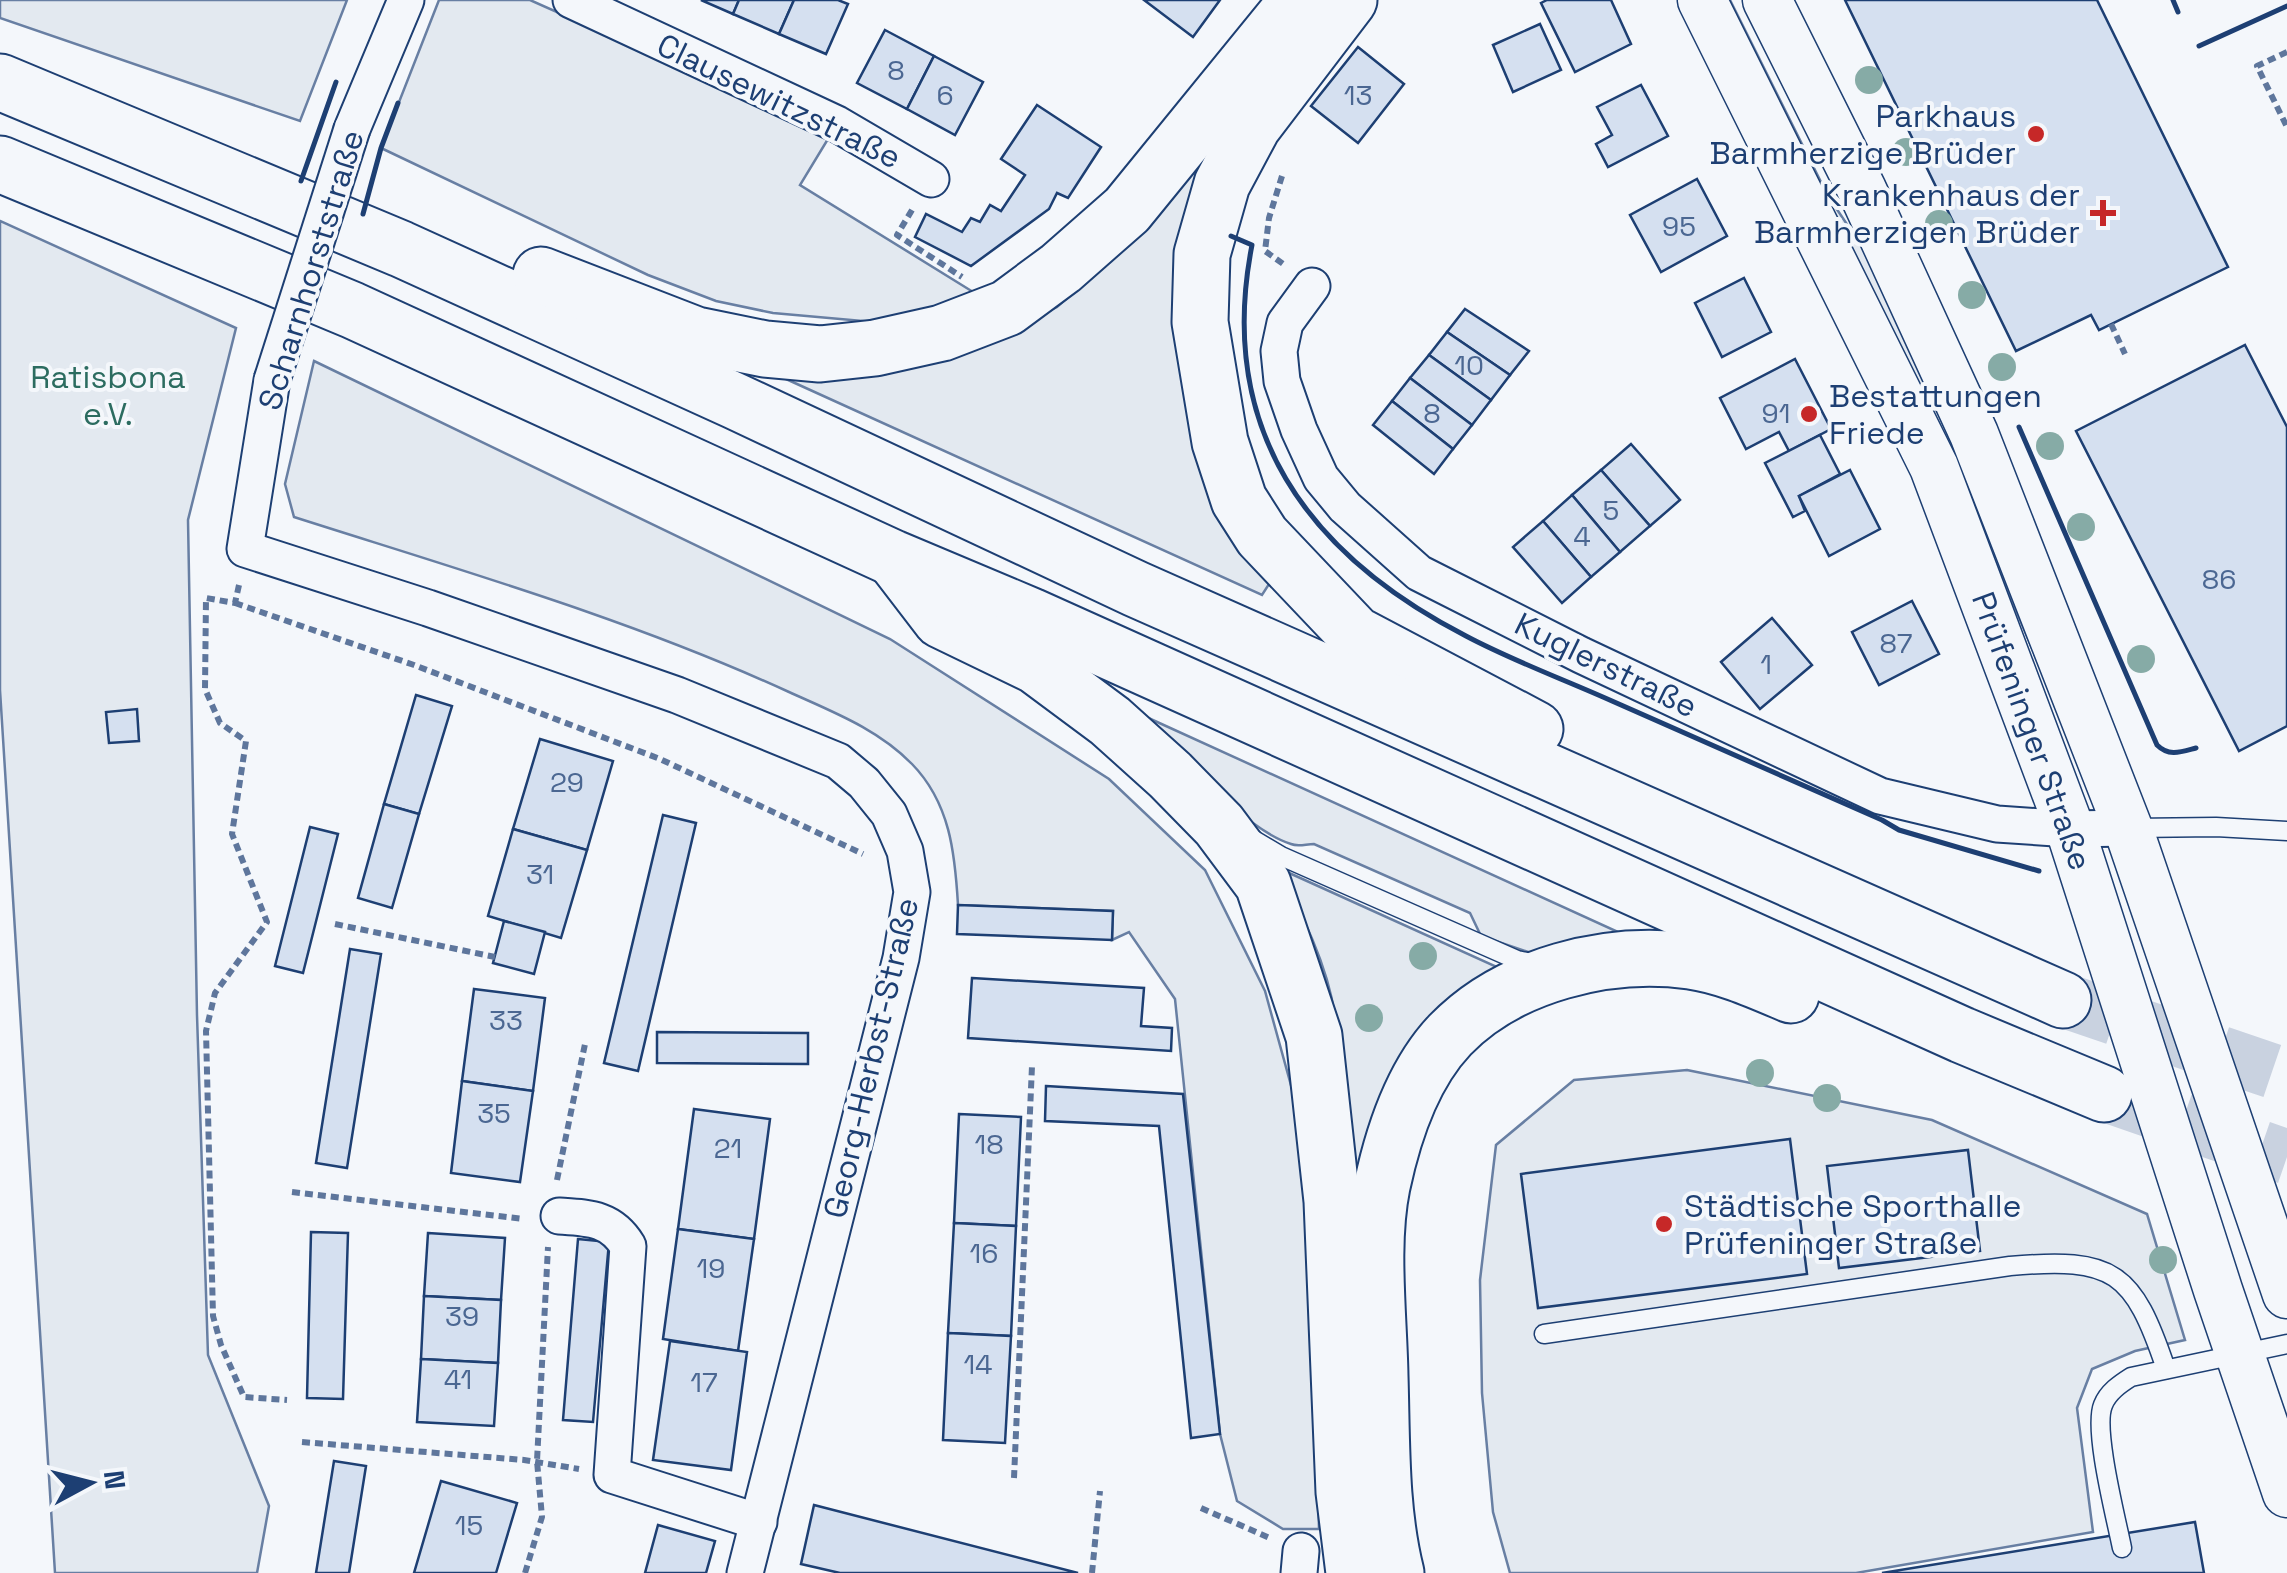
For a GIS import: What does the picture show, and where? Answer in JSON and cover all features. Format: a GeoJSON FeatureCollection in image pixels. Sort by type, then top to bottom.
{"type":"FeatureCollection","features":[{"type":"Feature","properties":{"kind":"highway"},"geometry":{"type":"LineString","coordinates":[[400,248],[482,252],[696,335],[765,349],[820,354],[875,348],[942,333],[1007,308],[1061,268],[1126,210],[1298,0]]}},
{"type":"Feature","properties":{"kind":"highway"},"geometry":{"type":"LineString","coordinates":[[1349,0],[1253,126],[1222,184],[1202,254],[1200,322],[1220,442],[1239,500],[1262,536],[1355,634],[1536,730],[1580,786]]}},
{"type":"Feature","properties":{"kind":"highway"},"geometry":{"type":"LineString","coordinates":[[0,82],[400,248],[1136,589],[2063,1000]]}},
{"type":"Feature","properties":{"kind":"highway"},"geometry":{"type":"LineString","coordinates":[[0,164],[352,310],[893,558],[1048,624],[1962,1036],[2104,1094]]}},
{"type":"Feature","properties":{"kind":"highway"},"geometry":{"type":"LineString","coordinates":[[893,558],[940,620],[1036,666],[1110,721],[1202,808],[1262,884],[1314,1036],[1330,1184],[1344,1492],[1354,1573]]}},
{"type":"Feature","properties":{"kind":"highway"},"geometry":{"type":"LineString","coordinates":[[1396,1573],[1388,1540],[1383,1472],[1377,1258],[1381,1190],[1397,1128],[1423,1072],[1450,1034],[1496,1000],[1544,976],[1582,966],[1646,958],[1692,961],[1742,974],[1907,1044],[1962,1036]]}},
{"type":"Feature","properties":{"kind":"street","name":"Scharnhorststraße"},"geometry":{"type":"LineString","coordinates":[[245,549],[272,380],[352,129],[406,0]]}},
{"type":"Feature","properties":{"kind":"street","name":"Clausewitzstraße"},"geometry":{"type":"LineString","coordinates":[[570,0],[837,124],[931,179]]}},
{"type":"Feature","properties":{"kind":"street","name":"Prüfeninger Straße"},"geometry":{"type":"LineString","coordinates":[[1702,0],[1934,466],[2070,829],[2287,1493]]}},
{"type":"Feature","properties":{"kind":"street","name":"Prüfeninger Straße"},"geometry":{"type":"LineString","coordinates":[[1767,0],[1862,190],[1974,434],[2128,828],[2287,1294]]}},
{"type":"Feature","properties":{"kind":"street","name":"Kuglerstraße"},"geometry":{"type":"LineString","coordinates":[[1312,286],[1286,323],[1279,352],[1282,381],[1299,430],[1321,478],[1382,543],[1419,573],[1581,655],[1880,796],[1998,824],[2128,828]]}},
{"type":"Feature","properties":{"kind":"street","name":"Georg-Herbst-Straße"},"geometry":{"type":"LineString","coordinates":[[245,549],[677,695],[838,761],[864,783],[889,814],[906,851],[912,892],[900,958],[746,1573]]}},
{"type":"Feature","properties":{"kind":"street"},"geometry":{"type":"LineString","coordinates":[[554,1219],[595,1218],[609,1224],[628,1246],[612,1475],[759,1522]]}},
{"type":"Feature","properties":{"kind":"lane"},"geometry":{"type":"LineString","coordinates":[[1202,808],[1281,856],[1517,960],[1582,966]]}},
{"type":"Feature","properties":{"kind":"lane"},"geometry":{"type":"LineString","coordinates":[[2128,828],[2216,827],[2287,832]]}},
{"type":"Feature","properties":{"kind":"lane"},"geometry":{"type":"LineString","coordinates":[[1544,1334],[2010,1266],[2081,1264],[2126,1284],[2154,1331],[2166,1369]]}},
{"type":"Feature","properties":{"kind":"lane"},"geometry":{"type":"LineString","coordinates":[[2122,1548],[2100,1427],[2102,1406],[2113,1389],[2131,1376],[2287,1344]]}},
{"type":"Feature","properties":{"kind":"path"},"geometry":{"type":"LineString","coordinates":[[2287,52],[2258,66],[2287,128]]}},
{"type":"Feature","properties":{"kind":"path"},"geometry":{"type":"LineString","coordinates":[[1285,164],[1269,218],[1265,250],[1312,286]]}},
{"type":"Feature","properties":{"kind":"path"},"geometry":{"type":"LineString","coordinates":[[931,179],[896,235],[968,281]]}},
{"type":"Feature","properties":{"kind":"path"},"geometry":{"type":"LineString","coordinates":[[2111,324],[2125,354]]}},
{"type":"Feature","properties":{"kind":"path"},"geometry":{"type":"LineString","coordinates":[[236,603],[245,549]]}},
{"type":"Feature","properties":{"kind":"path"},"geometry":{"type":"LineString","coordinates":[[287,1400],[244,1397],[220,1345],[213,1316],[206,1030],[215,993],[267,922],[232,834],[246,740],[220,723],[205,689],[206,598],[236,603],[414,665],[660,760],[863,854]]}},
{"type":"Feature","properties":{"kind":"path"},"geometry":{"type":"LineString","coordinates":[[335,924],[495,957]]}},
{"type":"Feature","properties":{"kind":"path"},"geometry":{"type":"LineString","coordinates":[[525,1573],[542,1517],[536,1461],[554,1219],[585,1044]]}},
{"type":"Feature","properties":{"kind":"path"},"geometry":{"type":"LineString","coordinates":[[1014,1478],[1032,1066]]}},
{"type":"Feature","properties":{"kind":"path"},"geometry":{"type":"LineString","coordinates":[[292,1192],[554,1219]]}},
{"type":"Feature","properties":{"kind":"path"},"geometry":{"type":"LineString","coordinates":[[302,1442],[536,1461],[612,1475]]}},
{"type":"Feature","properties":{"kind":"path"},"geometry":{"type":"LineString","coordinates":[[1092,1573],[1100,1491]]}},
{"type":"Feature","properties":{"kind":"path"},"geometry":{"type":"LineString","coordinates":[[1201,1508],[1300,1562]]}},
{"type":"Feature","properties":{"kind":"green space"},"geometry":{"type":"Polygon","coordinates":[[[0,0],[347,0],[300,121],[0,18],[0,0]]]}},
{"type":"Feature","properties":{"kind":"green space"},"geometry":{"type":"Polygon","coordinates":[[[439,0],[530,0],[831,134],[800,185],[978,295],[885,323],[773,313],[716,301],[648,275],[381,148],[439,0]]]}},
{"type":"Feature","properties":{"kind":"green space"},"geometry":{"type":"Polygon","coordinates":[[[1722,0],[1730,0],[1828,196],[1865,251],[1949,432],[2064,724],[1940,431],[1722,0]]]}},
{"type":"Feature","properties":{"kind":"green space"},"geometry":{"type":"Polygon","coordinates":[[[1283,64],[1190,252],[1271,581],[1262,595],[786,379],[886,374],[973,349],[1057,307],[1127,246],[1283,64]]]}},
{"type":"Feature","properties":{"kind":"green space","name":"Ratisbona e.V."},"geometry":{"type":"Polygon","coordinates":[[[0,221],[236,328],[188,520],[208,1355],[269,1506],[257,1573],[55,1573],[0,690],[0,221]]]}},
{"type":"Feature","properties":{"kind":"green space"},"geometry":{"type":"Polygon","coordinates":[[[314,361],[890,639],[1109,779],[1205,870],[1265,991],[1300,1118],[1314,1321],[1319,1529],[1283,1529],[1237,1501],[1220,1434],[1175,999],[1129,932],[1112,940],[1113,911],[958,905],[952,848],[935,795],[912,764],[870,731],[668,641],[294,517],[285,484],[314,361]]]}},
{"type":"Feature","properties":{"kind":"green space"},"geometry":{"type":"Polygon","coordinates":[[[1144,716],[1629,937],[1534,954],[1481,936],[1470,913],[1314,844],[1294,845],[1252,823],[1144,716]]]}},
{"type":"Feature","properties":{"kind":"green space"},"geometry":{"type":"Polygon","coordinates":[[[1276,867],[1508,972],[1355,1246],[1342,1073],[1331,996],[1312,939],[1276,867]]]}},
{"type":"Feature","properties":{"kind":"green space"},"geometry":{"type":"Polygon","coordinates":[[[1687,1070],[1932,1120],[2147,1214],[2185,1340],[2135,1351],[2092,1369],[2077,1408],[2093,1532],[1856,1573],[1510,1573],[1493,1512],[1482,1393],[1480,1280],[1496,1145],[1574,1080],[1687,1070]]]}},
{"type":"Feature","properties":{"kind":"building"},"geometry":{"type":"Polygon","coordinates":[[[701,0],[739,0],[733,14],[701,0]]]}},
{"type":"Feature","properties":{"kind":"building"},"geometry":{"type":"Polygon","coordinates":[[[739,0],[794,0],[779,34],[733,14],[739,0]]]}},
{"type":"Feature","properties":{"kind":"building"},"geometry":{"type":"Polygon","coordinates":[[[794,0],[838,0],[848,4],[826,54],[779,34],[794,0]]]}},
{"type":"Feature","properties":{"kind":"building"},"geometry":{"type":"Polygon","coordinates":[[[1144,0],[1220,0],[1193,37],[1144,0]]]}},
{"type":"Feature","properties":{"kind":"building"},"geometry":{"type":"Polygon","coordinates":[[[1611,0],[1631,44],[1575,72],[1541,3],[1611,0]]]}},
{"type":"Feature","properties":{"kind":"building","name":"Parkhaus Barmherzige Brüder"},"geometry":{"type":"Polygon","coordinates":[[[1845,0],[2097,0],[2228,267],[2099,330],[2091,315],[2016,351],[1845,0]]]}},
{"type":"Feature","properties":{"kind":"building"},"geometry":{"type":"Polygon","coordinates":[[[1540,24],[1561,70],[1513,92],[1493,45],[1540,24]]]}},
{"type":"Feature","properties":{"kind":"building"},"geometry":{"type":"Polygon","coordinates":[[[885,30],[934,56],[907,109],[857,83],[885,30]]]}},
{"type":"Feature","properties":{"kind":"building"},"geometry":{"type":"Polygon","coordinates":[[[1358,47],[1404,84],[1358,143],[1311,106],[1358,47]]]}},
{"type":"Feature","properties":{"kind":"building"},"geometry":{"type":"Polygon","coordinates":[[[934,56],[983,82],[955,135],[907,109],[934,56]]]}},
{"type":"Feature","properties":{"kind":"building"},"geometry":{"type":"Polygon","coordinates":[[[1641,85],[1668,136],[1608,167],[1596,144],[1612,135],[1597,107],[1641,85]]]}},
{"type":"Feature","properties":{"kind":"building"},"geometry":{"type":"Polygon","coordinates":[[[1037,105],[1101,147],[1068,198],[1057,193],[1049,209],[971,266],[915,237],[926,214],[962,232],[971,218],[980,222],[990,205],[1001,211],[1025,175],[1001,159],[1037,105]]]}},
{"type":"Feature","properties":{"kind":"building"},"geometry":{"type":"Polygon","coordinates":[[[1697,179],[1727,236],[1661,272],[1630,215],[1697,179]]]}},
{"type":"Feature","properties":{"kind":"building"},"geometry":{"type":"Polygon","coordinates":[[[1744,278],[1771,332],[1722,357],[1695,303],[1744,278]]]}},
{"type":"Feature","properties":{"kind":"building"},"geometry":{"type":"Polygon","coordinates":[[[1465,309],[1529,351],[1510,375],[1447,332],[1465,309]]]}},
{"type":"Feature","properties":{"kind":"building"},"geometry":{"type":"Polygon","coordinates":[[[1447,332],[1510,375],[1491,400],[1429,355],[1447,332]]]}},
{"type":"Feature","properties":{"kind":"building"},"geometry":{"type":"Polygon","coordinates":[[[2245,345],[2287,427],[2287,726],[2239,751],[2076,431],[2245,345]]]}},
{"type":"Feature","properties":{"kind":"building"},"geometry":{"type":"Polygon","coordinates":[[[1429,355],[1491,400],[1472,425],[1410,378],[1429,355]]]}},
{"type":"Feature","properties":{"kind":"building"},"geometry":{"type":"Polygon","coordinates":[[[1795,359],[1831,429],[1789,451],[1779,432],[1746,449],[1720,398],[1795,359]]]}},
{"type":"Feature","properties":{"kind":"building"},"geometry":{"type":"Polygon","coordinates":[[[1410,378],[1472,425],[1453,449],[1392,401],[1410,378]]]}},
{"type":"Feature","properties":{"kind":"building"},"geometry":{"type":"Polygon","coordinates":[[[1392,401],[1453,449],[1434,474],[1373,425],[1392,401]]]}},
{"type":"Feature","properties":{"kind":"building"},"geometry":{"type":"Polygon","coordinates":[[[1820,435],[1840,474],[1799,496],[1805,511],[1793,517],[1765,463],[1820,435]]]}},
{"type":"Feature","properties":{"kind":"building"},"geometry":{"type":"Polygon","coordinates":[[[1631,444],[1680,500],[1650,526],[1601,470],[1631,444]]]}},
{"type":"Feature","properties":{"kind":"building"},"geometry":{"type":"Polygon","coordinates":[[[1601,470],[1650,526],[1620,552],[1572,495],[1601,470]]]}},
{"type":"Feature","properties":{"kind":"building"},"geometry":{"type":"Polygon","coordinates":[[[1850,470],[1880,529],[1829,556],[1799,496],[1850,470]]]}},
{"type":"Feature","properties":{"kind":"building"},"geometry":{"type":"Polygon","coordinates":[[[1572,495],[1620,552],[1591,577],[1543,521],[1572,495]]]}},
{"type":"Feature","properties":{"kind":"building"},"geometry":{"type":"Polygon","coordinates":[[[1543,521],[1591,577],[1562,603],[1513,547],[1543,521]]]}},
{"type":"Feature","properties":{"kind":"building"},"geometry":{"type":"Polygon","coordinates":[[[1912,601],[1939,654],[1879,685],[1852,632],[1912,601]]]}},
{"type":"Feature","properties":{"kind":"building"},"geometry":{"type":"Polygon","coordinates":[[[1772,618],[1812,665],[1760,709],[1721,662],[1772,618]]]}},
{"type":"Feature","properties":{"kind":"building"},"geometry":{"type":"Polygon","coordinates":[[[416,695],[452,706],[419,814],[384,804],[416,695]]]}},
{"type":"Feature","properties":{"kind":"building"},"geometry":{"type":"Polygon","coordinates":[[[137,709],[139,741],[109,743],[106,712],[137,709]]]}},
{"type":"Feature","properties":{"kind":"building"},"geometry":{"type":"Polygon","coordinates":[[[540,739],[613,761],[587,850],[513,829],[540,739]]]}},
{"type":"Feature","properties":{"kind":"building"},"geometry":{"type":"Polygon","coordinates":[[[384,804],[419,814],[392,908],[358,898],[384,804]]]}},
{"type":"Feature","properties":{"kind":"building"},"geometry":{"type":"Polygon","coordinates":[[[663,815],[696,823],[638,1071],[604,1063],[663,815]]]}},
{"type":"Feature","properties":{"kind":"building"},"geometry":{"type":"Polygon","coordinates":[[[310,827],[338,834],[303,973],[275,966],[310,827]]]}},
{"type":"Feature","properties":{"kind":"building"},"geometry":{"type":"Polygon","coordinates":[[[513,829],[587,850],[561,938],[488,916],[513,829]]]}},
{"type":"Feature","properties":{"kind":"building"},"geometry":{"type":"Polygon","coordinates":[[[958,905],[1113,911],[1112,940],[957,934],[958,905]]]}},
{"type":"Feature","properties":{"kind":"building"},"geometry":{"type":"Polygon","coordinates":[[[504,921],[545,932],[534,974],[493,963],[504,921]]]}},
{"type":"Feature","properties":{"kind":"building"},"geometry":{"type":"Polygon","coordinates":[[[350,949],[381,954],[347,1168],[316,1163],[350,949]]]}},
{"type":"Feature","properties":{"kind":"building"},"geometry":{"type":"Polygon","coordinates":[[[972,978],[1144,988],[1141,1026],[1172,1028],[1171,1051],[968,1038],[972,978]]]}},
{"type":"Feature","properties":{"kind":"building"},"geometry":{"type":"Polygon","coordinates":[[[474,989],[545,998],[533,1091],[462,1081],[474,989]]]}},
{"type":"Feature","properties":{"kind":"building"},"geometry":{"type":"Polygon","coordinates":[[[657,1032],[808,1033],[808,1064],[657,1063],[657,1032]]]}},
{"type":"Feature","properties":{"kind":"building"},"geometry":{"type":"Polygon","coordinates":[[[462,1081],[533,1091],[520,1182],[451,1173],[462,1081]]]}},
{"type":"Feature","properties":{"kind":"building"},"geometry":{"type":"Polygon","coordinates":[[[1046,1086],[1183,1094],[1220,1434],[1191,1438],[1159,1126],[1045,1121],[1046,1086]]]}},
{"type":"Feature","properties":{"kind":"building"},"geometry":{"type":"Polygon","coordinates":[[[694,1109],[770,1119],[754,1239],[678,1229],[694,1109]]]}},
{"type":"Feature","properties":{"kind":"building"},"geometry":{"type":"Polygon","coordinates":[[[959,1114],[1021,1117],[1016,1226],[954,1223],[959,1114]]]}},
{"type":"Feature","properties":{"kind":"building","name":"Städtische Sporthalle Prüfeninger Straße"},"geometry":{"type":"Polygon","coordinates":[[[1790,1139],[1807,1274],[1538,1308],[1521,1174],[1790,1139]]]}},
{"type":"Feature","properties":{"kind":"building"},"geometry":{"type":"Polygon","coordinates":[[[1968,1150],[1980,1251],[1839,1268],[1827,1166],[1968,1150]]]}},
{"type":"Feature","properties":{"kind":"building"},"geometry":{"type":"Polygon","coordinates":[[[954,1223],[1016,1226],[1011,1336],[948,1333],[954,1223]]]}},
{"type":"Feature","properties":{"kind":"building"},"geometry":{"type":"Polygon","coordinates":[[[678,1229],[754,1239],[738,1351],[663,1339],[678,1229]]]}},
{"type":"Feature","properties":{"kind":"building"},"geometry":{"type":"Polygon","coordinates":[[[311,1232],[348,1233],[343,1399],[307,1398],[311,1232]]]}},
{"type":"Feature","properties":{"kind":"building"},"geometry":{"type":"Polygon","coordinates":[[[428,1233],[505,1238],[501,1300],[424,1296],[428,1233]]]}},
{"type":"Feature","properties":{"kind":"building"},"geometry":{"type":"Polygon","coordinates":[[[578,1239],[609,1242],[593,1422],[563,1420],[578,1239]]]}},
{"type":"Feature","properties":{"kind":"building"},"geometry":{"type":"Polygon","coordinates":[[[424,1296],[501,1300],[498,1363],[421,1359],[424,1296]]]}},
{"type":"Feature","properties":{"kind":"building"},"geometry":{"type":"Polygon","coordinates":[[[948,1333],[1011,1336],[1005,1443],[943,1440],[948,1333]]]}},
{"type":"Feature","properties":{"kind":"building"},"geometry":{"type":"Polygon","coordinates":[[[670,1341],[747,1352],[731,1470],[653,1460],[670,1341]]]}},
{"type":"Feature","properties":{"kind":"building"},"geometry":{"type":"Polygon","coordinates":[[[421,1359],[498,1363],[494,1426],[417,1422],[421,1359]]]}},
{"type":"Feature","properties":{"kind":"building"},"geometry":{"type":"Polygon","coordinates":[[[334,1461],[366,1466],[349,1573],[316,1573],[334,1461]]]}},
{"type":"Feature","properties":{"kind":"building"},"geometry":{"type":"Polygon","coordinates":[[[441,1481],[517,1503],[496,1573],[414,1573],[441,1481]]]}},
{"type":"Feature","properties":{"kind":"building"},"geometry":{"type":"Polygon","coordinates":[[[814,1505],[1078,1573],[840,1573],[801,1564],[814,1505]]]}},
{"type":"Feature","properties":{"kind":"building"},"geometry":{"type":"Polygon","coordinates":[[[2195,1522],[2204,1573],[1882,1573],[2195,1522]]]}},
{"type":"Feature","properties":{"kind":"building"},"geometry":{"type":"Polygon","coordinates":[[[658,1525],[715,1541],[706,1573],[645,1573],[658,1525]]]}},
{"type":"Feature","properties":{"kind":"tunnel"},"geometry":{"type":"LineString","coordinates":[[2063,1000],[2287,1076]]}},
{"type":"Feature","properties":{"kind":"tunnel"},"geometry":{"type":"LineString","coordinates":[[2104,1094],[2287,1157]]}},
{"type":"Feature","properties":{"kind":"wall"},"geometry":{"type":"LineString","coordinates":[[2173,0],[2178,12]]}},
{"type":"Feature","properties":{"kind":"wall"},"geometry":{"type":"LineString","coordinates":[[2199,46],[2287,6]]}},
{"type":"Feature","properties":{"kind":"wall"},"geometry":{"type":"LineString","coordinates":[[301,181],[336,82]]}},
{"type":"Feature","properties":{"kind":"wall"},"geometry":{"type":"LineString","coordinates":[[363,214],[398,103]]}},
{"type":"Feature","properties":{"kind":"wall"},"geometry":{"type":"LineString","coordinates":[[1231,236],[1252,245],[1244,311],[1248,372],[1262,428],[1286,479],[1319,525],[1360,566],[1410,603],[1502,654],[1899,830],[2039,871]]}},
{"type":"Feature","properties":{"kind":"wall"},"geometry":{"type":"LineString","coordinates":[[2019,427],[2157,745],[2171,752],[2196,748]]}},
{"type":"Feature","properties":{"kind":"place","name":"Parkhaus Barmherzige Brüder"},"geometry":{"type":"Point","coordinates":[2036,134]}},
{"type":"Feature","properties":{"kind":"place","name":"Krankenhaus der Barmherzigen Brüder"},"geometry":{"type":"Point","coordinates":[2103,213]}},
{"type":"Feature","properties":{"kind":"place","name":"Bestattungen Friede"},"geometry":{"type":"Point","coordinates":[1809,414]}},
{"type":"Feature","properties":{"kind":"place","name":"Städtische Sporthalle Prüfeninger Straße"},"geometry":{"type":"Point","coordinates":[1664,1224]}}]}
